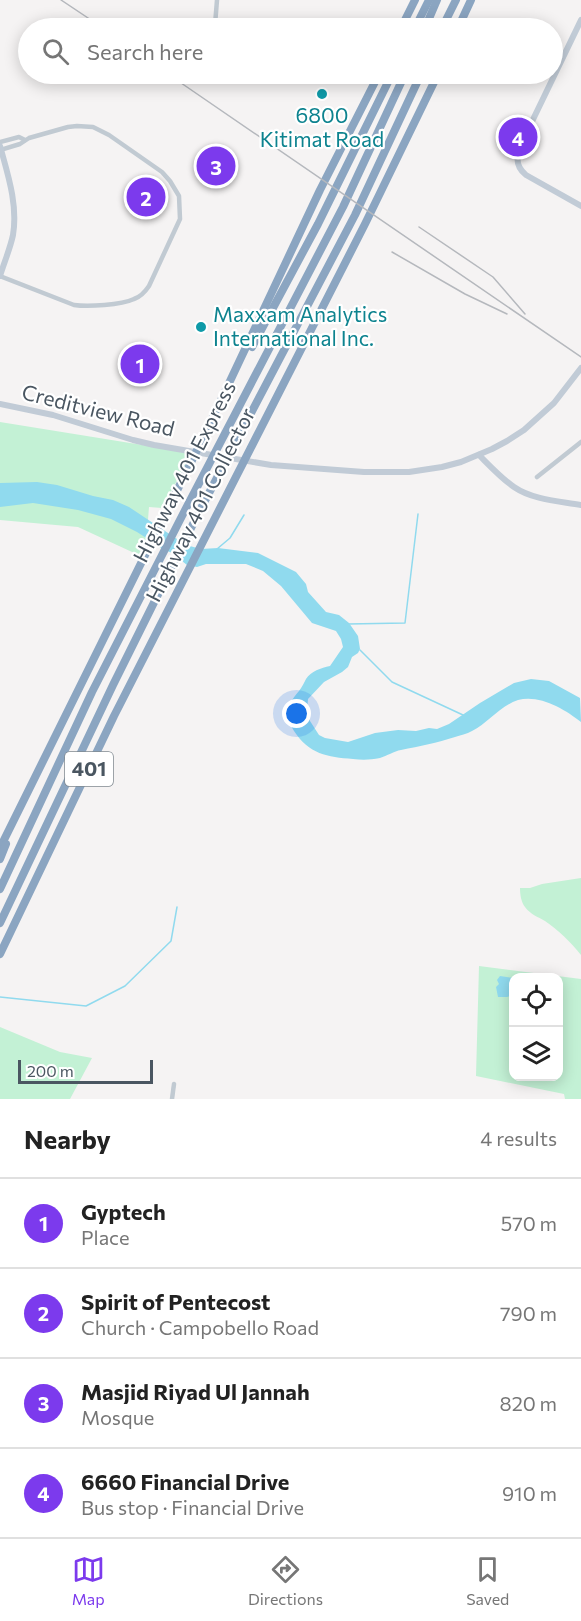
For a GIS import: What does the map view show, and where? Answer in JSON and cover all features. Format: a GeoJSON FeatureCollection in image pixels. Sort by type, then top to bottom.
{"type":"FeatureCollection","features":[{"type":"Feature","properties":{"kind":"highway"},"geometry":{"type":"LineString","coordinates":[[406,18],[414,0]]}},
{"type":"Feature","properties":{"kind":"highway"},"geometry":{"type":"LineString","coordinates":[[420,18],[429,0]]}},
{"type":"Feature","properties":{"kind":"highway"},"geometry":{"type":"LineString","coordinates":[[429,18],[437,0]]}},
{"type":"Feature","properties":{"kind":"highway"},"geometry":{"type":"LineString","coordinates":[[447,18],[456,0]]}},
{"type":"Feature","properties":{"kind":"highway"},"geometry":{"type":"LineString","coordinates":[[463,18],[471,0]]}},
{"type":"Feature","properties":{"kind":"highway","name":"Highway 401 Collector"},"geometry":{"type":"LineString","coordinates":[[0,848],[206,432],[320,190],[374,84]]}},
{"type":"Feature","properties":{"kind":"highway"},"geometry":{"type":"LineString","coordinates":[[206,432],[331,198],[388,84]]}},
{"type":"Feature","properties":{"kind":"highway","name":"Highway 401 Express"},"geometry":{"type":"LineString","coordinates":[[0,889],[92,692],[354,186],[400,84]]}},
{"type":"Feature","properties":{"kind":"highway","name":"Highway 401 Express"},"geometry":{"type":"LineString","coordinates":[[0,922],[113,685],[194,523],[366,194],[417,84]]}},
{"type":"Feature","properties":{"kind":"highway","name":"Highway 401 Collector"},"geometry":{"type":"LineString","coordinates":[[0,954],[114,716],[365,224],[433,84]]}},
{"type":"Feature","properties":{"kind":"highway"},"geometry":{"type":"LineString","coordinates":[[0,859],[29,791]]}},
{"type":"Feature","properties":{"kind":"main road"},"geometry":{"type":"LineString","coordinates":[[563,57],[581,20]]}},
{"type":"Feature","properties":{"kind":"main road"},"geometry":{"type":"LineString","coordinates":[[550,84],[522,141],[517,159],[520,169],[526,175],[581,206]]}},
{"type":"Feature","properties":{"kind":"main road"},"geometry":{"type":"LineString","coordinates":[[0,147],[12,192],[14,216],[13,234],[0,276]]}},
{"type":"Feature","properties":{"kind":"main road","name":"Creditview Road"},"geometry":{"type":"LineString","coordinates":[[0,404],[52,415],[133,440],[260,463],[364,472],[409,472],[453,464],[479,455],[507,441],[541,416],[581,368]]}},
{"type":"Feature","properties":{"kind":"main road"},"geometry":{"type":"LineString","coordinates":[[479,455],[503,478],[521,490],[543,498],[581,505]]}},
{"type":"Feature","properties":{"kind":"street"},"geometry":{"type":"LineString","coordinates":[[216,18],[217,0]]}},
{"type":"Feature","properties":{"kind":"street"},"geometry":{"type":"LineString","coordinates":[[0,147],[20,144],[48,132],[77,126],[93,127],[109,135],[162,172],[179,196],[180,219],[149,286],[131,300],[84,306],[74,305],[0,276]]}},
{"type":"Feature","properties":{"kind":"street"},"geometry":{"type":"LineString","coordinates":[[537,477],[581,442]]}},
{"type":"Feature","properties":{"kind":"street"},"geometry":{"type":"LineString","coordinates":[[172,1099],[174,1084]]}},
{"type":"Feature","properties":{"kind":"green space"},"geometry":{"type":"Polygon","coordinates":[[[0,422],[192,453],[162,508],[149,507],[145,558],[78,527],[0,520],[0,422]]]}},
{"type":"Feature","properties":{"kind":"green space"},"geometry":{"type":"Polygon","coordinates":[[[581,878],[581,955],[559,932],[527,909],[522,900],[520,888],[581,878]]]}},
{"type":"Feature","properties":{"kind":"green space"},"geometry":{"type":"Polygon","coordinates":[[[479,966],[534,973],[509,973],[509,1081],[563,1081],[563,977],[581,979],[581,1099],[565,1099],[564,1094],[476,1076],[479,966]]]}},
{"type":"Feature","properties":{"kind":"green space"},"geometry":{"type":"Polygon","coordinates":[[[0,1027],[60,1052],[92,1058],[70,1099],[0,1099],[0,1027]]]}},
{"type":"Feature","properties":{"kind":"water"},"geometry":{"type":"Polygon","coordinates":[[[37,482],[113,500],[129,507],[186,545],[201,549],[218,548],[258,553],[296,572],[306,584],[308,592],[326,612],[339,615],[349,623],[358,636],[360,649],[352,657],[348,667],[324,682],[308,699],[307,711],[310,721],[319,735],[325,738],[348,742],[375,733],[437,729],[449,724],[514,683],[531,679],[549,681],[580,698],[581,722],[551,704],[526,699],[505,706],[478,728],[468,733],[398,751],[380,758],[356,759],[319,753],[306,745],[294,731],[288,719],[288,709],[308,676],[316,670],[330,666],[343,647],[336,631],[312,623],[281,586],[263,571],[246,564],[206,564],[197,567],[187,565],[137,532],[111,519],[78,510],[33,503],[0,507],[0,483],[37,482]]]}},
{"type":"Feature","properties":{"kind":"water"},"geometry":{"type":"Polygon","coordinates":[[[500,976],[509,977],[509,996],[498,997],[497,980],[500,976]]]}},
{"type":"Feature","properties":{"kind":"waterway"},"geometry":{"type":"LineString","coordinates":[[348,624],[405,623],[418,514]]}},
{"type":"Feature","properties":{"kind":"waterway"},"geometry":{"type":"LineString","coordinates":[[217,549],[230,538],[244,515]]}},
{"type":"Feature","properties":{"kind":"waterway"},"geometry":{"type":"LineString","coordinates":[[360,650],[392,682],[463,715]]}},
{"type":"Feature","properties":{"kind":"waterway"},"geometry":{"type":"LineString","coordinates":[[0,997],[86,1006],[125,986],[171,941],[177,907]]}},
{"type":"Feature","properties":{"kind":"railway"},"geometry":{"type":"LineString","coordinates":[[61,0],[88,18]]}},
{"type":"Feature","properties":{"kind":"railway"},"geometry":{"type":"LineString","coordinates":[[183,84],[581,357]]}},
{"type":"Feature","properties":{"kind":"railway"},"geometry":{"type":"LineString","coordinates":[[419,227],[493,277],[525,314]]}},
{"type":"Feature","properties":{"kind":"railway"},"geometry":{"type":"LineString","coordinates":[[392,252],[465,294],[507,314]]}},
{"type":"Feature","properties":{"kind":"place","name":"6800 Kitimat Road"},"geometry":{"type":"Point","coordinates":[322,94]}},
{"type":"Feature","properties":{"kind":"place","name":"6660 Financial Drive"},"geometry":{"type":"Point","coordinates":[518,137]}},
{"type":"Feature","properties":{"kind":"place","name":"Masjid Riyad Ul Jannah"},"geometry":{"type":"Point","coordinates":[216,166]}},
{"type":"Feature","properties":{"kind":"place","name":"Spirit of Pentecost"},"geometry":{"type":"Point","coordinates":[146,197]}},
{"type":"Feature","properties":{"kind":"place","name":"Maxxam Analytics International Inc."},"geometry":{"type":"Point","coordinates":[201,327]}},
{"type":"Feature","properties":{"kind":"place","name":"Gyptech"},"geometry":{"type":"Point","coordinates":[140,364]}}]}
